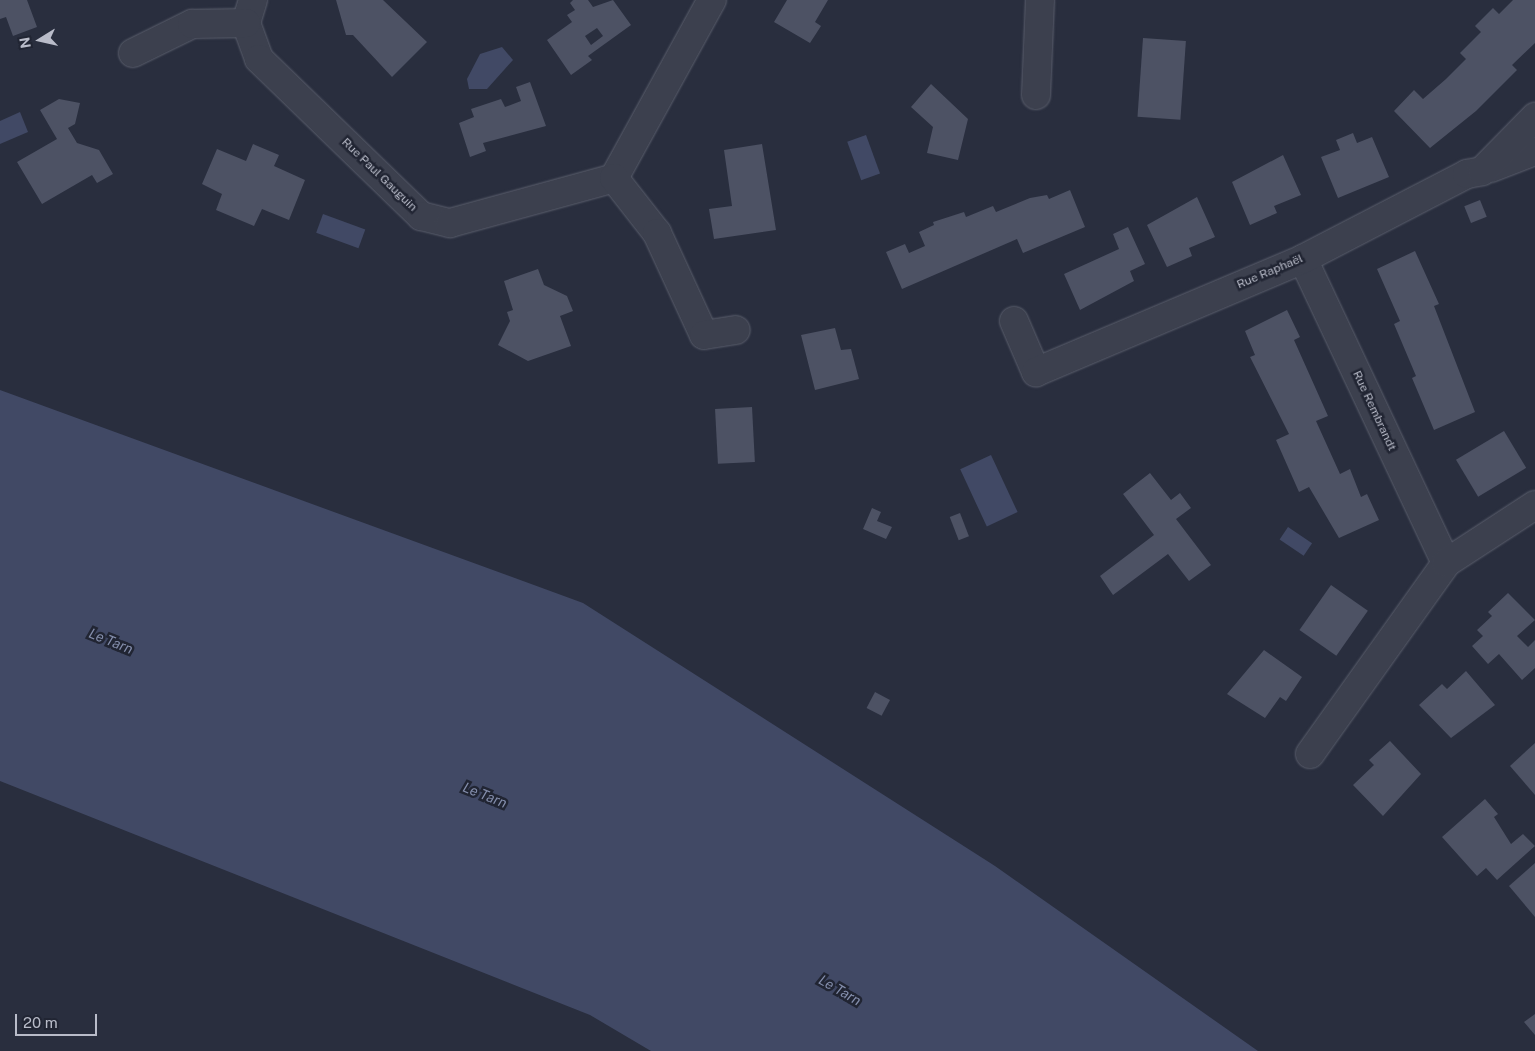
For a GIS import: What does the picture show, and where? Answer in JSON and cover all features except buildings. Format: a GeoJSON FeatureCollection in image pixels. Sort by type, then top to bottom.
{"type":"FeatureCollection","features":[{"type":"Feature","properties":{"kind":"street"},"geometry":{"type":"LineString","coordinates":[[712,0],[614,178],[657,233],[704,335],[736,330]]}},
{"type":"Feature","properties":{"kind":"street"},"geometry":{"type":"LineString","coordinates":[[1036,95],[1040,0]]}},
{"type":"Feature","properties":{"kind":"street"},"geometry":{"type":"LineString","coordinates":[[133,53],[192,24],[250,12]]}},
{"type":"Feature","properties":{"kind":"street","name":"Rue Paul Gauguin"},"geometry":{"type":"LineString","coordinates":[[250,12],[259,59],[421,216],[450,223],[614,178]]}},
{"type":"Feature","properties":{"kind":"street","name":"Rue Raphaël"},"geometry":{"type":"LineString","coordinates":[[1014,321],[1036,372],[1303,259],[1467,174],[1482,171],[1535,117]]}},
{"type":"Feature","properties":{"kind":"street"},"geometry":{"type":"LineString","coordinates":[[1482,171],[1535,151]]}},
{"type":"Feature","properties":{"kind":"street","name":"Rue Rembrandt"},"geometry":{"type":"LineString","coordinates":[[1303,259],[1446,564]]}},
{"type":"Feature","properties":{"kind":"street"},"geometry":{"type":"LineString","coordinates":[[1310,754],[1446,564],[1535,505]]}},
{"type":"Feature","properties":{"kind":"water"},"geometry":{"type":"Polygon","coordinates":[[[502,47],[513,60],[487,89],[469,89],[467,79],[480,54],[502,47]]]}},
{"type":"Feature","properties":{"kind":"water"},"geometry":{"type":"Polygon","coordinates":[[[20,112],[28,132],[0,144],[0,121],[20,112]]]}},
{"type":"Feature","properties":{"kind":"water"},"geometry":{"type":"Polygon","coordinates":[[[866,135],[880,174],[861,180],[847,142],[866,135]]]}},
{"type":"Feature","properties":{"kind":"water"},"geometry":{"type":"Polygon","coordinates":[[[323,214],[365,229],[358,248],[316,233],[323,214]]]}},
{"type":"Feature","properties":{"kind":"water","name":"Le Tarn"},"geometry":{"type":"Polygon","coordinates":[[[0,390],[583,603],[995,866],[1258,1051],[651,1051],[590,1015],[0,781],[0,390]]]}},
{"type":"Feature","properties":{"kind":"water"},"geometry":{"type":"Polygon","coordinates":[[[991,455],[1018,512],[987,526],[960,469],[991,455]]]}},
{"type":"Feature","properties":{"kind":"water"},"geometry":{"type":"Polygon","coordinates":[[[1288,527],[1312,543],[1304,556],[1280,539],[1288,527]]]}}]}
